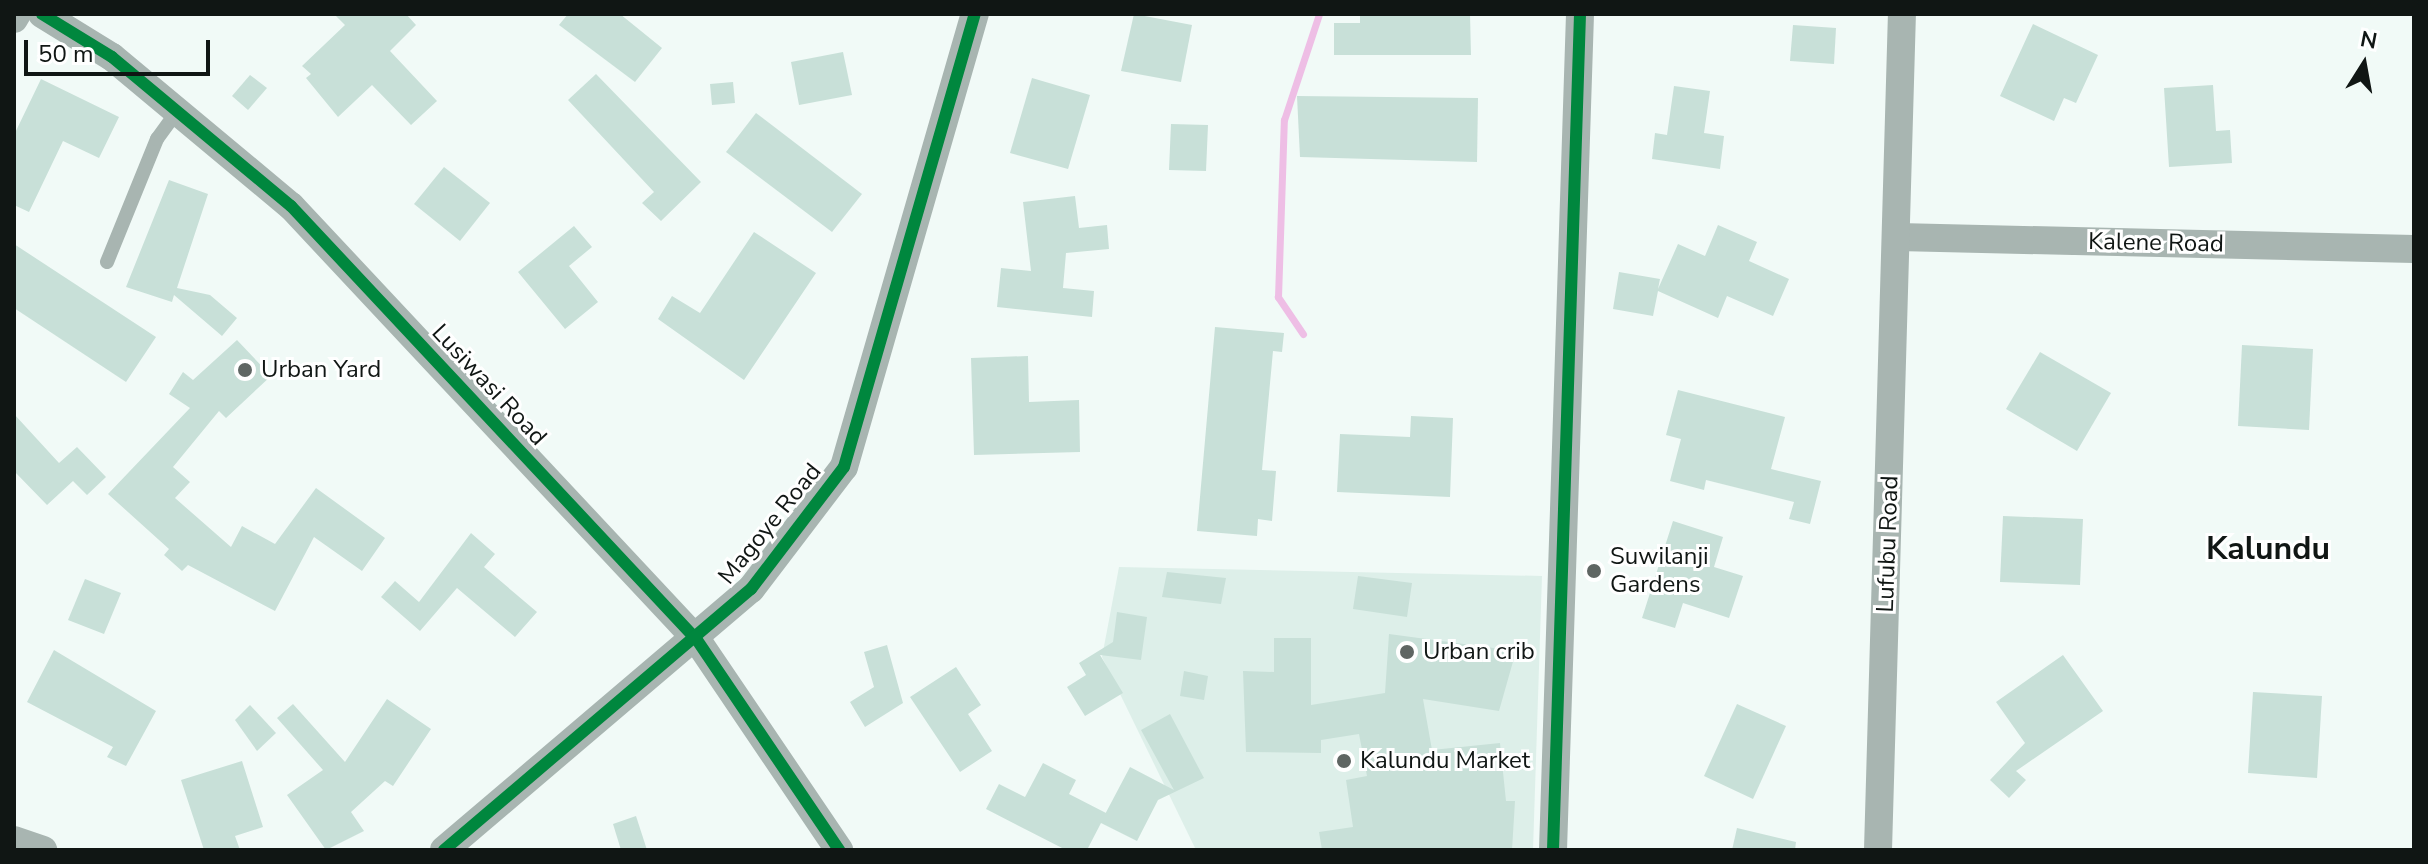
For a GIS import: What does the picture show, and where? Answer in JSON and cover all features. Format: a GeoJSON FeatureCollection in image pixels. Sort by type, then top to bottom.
{"type":"FeatureCollection","features":[{"type":"Feature","properties":{"kind":"street","name":"Lusiwasi Road"},"geometry":{"type":"LineString","coordinates":[[42,14],[178,110],[291,206],[697,640],[839,850]]}},
{"type":"Feature","properties":{"kind":"street"},"geometry":{"type":"LineString","coordinates":[[1553,850],[1580,14]]}},
{"type":"Feature","properties":{"kind":"street","name":"Lufubu Road"},"geometry":{"type":"LineString","coordinates":[[1878,850],[1898,237],[1902,14]]}},
{"type":"Feature","properties":{"kind":"street","name":"Magoye Road"},"geometry":{"type":"LineString","coordinates":[[444,850],[697,640],[751,589],[844,467],[973,15]]}},
{"type":"Feature","properties":{"kind":"street","name":"Kalene Road"},"geometry":{"type":"LineString","coordinates":[[1898,237],[2414,249]]}},
{"type":"Feature","properties":{"kind":"street"},"geometry":{"type":"LineString","coordinates":[[14,840],[43,850]]}},
{"type":"Feature","properties":{"kind":"lane"},"geometry":{"type":"LineString","coordinates":[[107,262],[157,139],[178,110]]}},
{"type":"Feature","properties":{"kind":"shaded area","name":"Kalundu Market"},"geometry":{"type":"Polygon","coordinates":[[[1119,567],[1542,576],[1533,850],[1196,850],[1102,657],[1119,567]]]}},
{"type":"Feature","properties":{"kind":"building"},"geometry":{"type":"Polygon","coordinates":[[[334,14],[406,14],[416,25],[390,51],[437,101],[411,125],[372,85],[338,117],[306,78],[311,74],[302,66],[345,25],[334,14]]]}},
{"type":"Feature","properties":{"kind":"building"},"geometry":{"type":"Polygon","coordinates":[[[568,14],[620,14],[662,48],[635,82],[559,25],[568,14]]]}},
{"type":"Feature","properties":{"kind":"building"},"geometry":{"type":"Polygon","coordinates":[[[1134,14],[1192,25],[1181,82],[1121,71],[1134,14]]]}},
{"type":"Feature","properties":{"kind":"building"},"geometry":{"type":"Polygon","coordinates":[[[1360,14],[1470,14],[1471,55],[1334,55],[1334,23],[1360,23],[1360,14]]]}},
{"type":"Feature","properties":{"kind":"building"},"geometry":{"type":"Polygon","coordinates":[[[2033,24],[2098,55],[2076,103],[2064,98],[2054,121],[2000,96],[2033,24]]]}},
{"type":"Feature","properties":{"kind":"building"},"geometry":{"type":"Polygon","coordinates":[[[1793,25],[1836,28],[1834,64],[1790,61],[1793,25]]]}},
{"type":"Feature","properties":{"kind":"building"},"geometry":{"type":"Polygon","coordinates":[[[843,52],[852,95],[799,105],[791,62],[843,52]]]}},
{"type":"Feature","properties":{"kind":"building"},"geometry":{"type":"Polygon","coordinates":[[[596,74],[701,182],[661,221],[642,203],[654,192],[568,100],[596,74]]]}},
{"type":"Feature","properties":{"kind":"building"},"geometry":{"type":"Polygon","coordinates":[[[250,75],[267,88],[248,110],[232,96],[250,75]]]}},
{"type":"Feature","properties":{"kind":"building"},"geometry":{"type":"Polygon","coordinates":[[[1032,78],[1090,95],[1068,169],[1010,153],[1032,78]]]}},
{"type":"Feature","properties":{"kind":"building"},"geometry":{"type":"Polygon","coordinates":[[[41,79],[119,117],[99,158],[63,141],[29,212],[14,205],[14,135],[41,79]]]}},
{"type":"Feature","properties":{"kind":"building"},"geometry":{"type":"Polygon","coordinates":[[[733,82],[735,103],[712,105],[710,84],[733,82]]]}},
{"type":"Feature","properties":{"kind":"building"},"geometry":{"type":"Polygon","coordinates":[[[2213,85],[2216,131],[2230,130],[2232,163],[2169,167],[2164,88],[2213,85]]]}},
{"type":"Feature","properties":{"kind":"building"},"geometry":{"type":"Polygon","coordinates":[[[1674,86],[1710,91],[1704,133],[1724,136],[1720,169],[1652,159],[1655,133],[1667,135],[1674,86]]]}},
{"type":"Feature","properties":{"kind":"building"},"geometry":{"type":"Polygon","coordinates":[[[1297,96],[1478,98],[1477,162],[1300,157],[1297,96]]]}},
{"type":"Feature","properties":{"kind":"building"},"geometry":{"type":"Polygon","coordinates":[[[756,113],[862,194],[832,232],[726,152],[756,113]]]}},
{"type":"Feature","properties":{"kind":"building"},"geometry":{"type":"Polygon","coordinates":[[[1171,124],[1208,125],[1206,171],[1169,170],[1171,124]]]}},
{"type":"Feature","properties":{"kind":"building"},"geometry":{"type":"Polygon","coordinates":[[[444,167],[490,203],[460,241],[414,204],[444,167]]]}},
{"type":"Feature","properties":{"kind":"building"},"geometry":{"type":"Polygon","coordinates":[[[169,180],[208,194],[177,288],[210,295],[237,318],[222,336],[174,295],[172,302],[126,287],[169,180]]]}},
{"type":"Feature","properties":{"kind":"building"},"geometry":{"type":"Polygon","coordinates":[[[1075,196],[1079,228],[1107,225],[1109,249],[1066,253],[1063,288],[1094,291],[1092,317],[997,307],[1001,268],[1031,271],[1023,202],[1075,196]]]}},
{"type":"Feature","properties":{"kind":"building"},"geometry":{"type":"Polygon","coordinates":[[[1718,225],[1757,242],[1749,261],[1789,279],[1773,316],[1727,296],[1718,318],[1658,291],[1653,316],[1613,309],[1619,272],[1660,279],[1658,289],[1678,244],[1705,256],[1718,225]]]}},
{"type":"Feature","properties":{"kind":"building"},"geometry":{"type":"Polygon","coordinates":[[[574,226],[592,247],[569,266],[598,302],[565,329],[518,272],[574,226]]]}},
{"type":"Feature","properties":{"kind":"building"},"geometry":{"type":"Polygon","coordinates":[[[754,232],[816,273],[744,380],[658,319],[672,296],[700,313],[754,232]]]}},
{"type":"Feature","properties":{"kind":"building"},"geometry":{"type":"Polygon","coordinates":[[[14,244],[156,337],[126,382],[14,308],[14,244]]]}},
{"type":"Feature","properties":{"kind":"building"},"geometry":{"type":"Polygon","coordinates":[[[1215,327],[1284,333],[1282,352],[1273,351],[1262,470],[1276,471],[1272,521],[1258,519],[1257,536],[1197,531],[1215,327]]]}},
{"type":"Feature","properties":{"kind":"building"},"geometry":{"type":"Polygon","coordinates":[[[237,340],[271,376],[226,418],[219,411],[173,467],[190,482],[175,498],[231,547],[242,526],[275,544],[316,488],[385,538],[362,571],[314,537],[275,611],[188,565],[182,571],[164,555],[169,549],[108,494],[190,408],[169,394],[183,372],[193,380],[237,340]]]}},
{"type":"Feature","properties":{"kind":"building"},"geometry":{"type":"Polygon","coordinates":[[[2242,345],[2313,349],[2309,430],[2238,426],[2242,345]]]}},
{"type":"Feature","properties":{"kind":"building"},"geometry":{"type":"Polygon","coordinates":[[[2040,352],[2111,393],[2077,451],[2006,409],[2040,352]]]}},
{"type":"Feature","properties":{"kind":"building"},"geometry":{"type":"Polygon","coordinates":[[[1028,356],[1029,402],[1079,400],[1080,452],[974,455],[971,358],[1028,356]]]}},
{"type":"Feature","properties":{"kind":"building"},"geometry":{"type":"Polygon","coordinates":[[[1678,390],[1785,417],[1771,469],[1821,481],[1810,524],[1789,519],[1794,502],[1706,480],[1704,490],[1670,481],[1681,439],[1666,435],[1678,390]]]}},
{"type":"Feature","properties":{"kind":"building"},"geometry":{"type":"Polygon","coordinates":[[[14,414],[59,463],[77,447],[106,477],[87,495],[73,481],[47,505],[14,471],[14,414]]]}},
{"type":"Feature","properties":{"kind":"building"},"geometry":{"type":"Polygon","coordinates":[[[1411,416],[1453,418],[1450,497],[1337,492],[1340,434],[1410,437],[1411,416]]]}},
{"type":"Feature","properties":{"kind":"building"},"geometry":{"type":"Polygon","coordinates":[[[2003,516],[2083,519],[2080,585],[2000,582],[2003,516]]]}},
{"type":"Feature","properties":{"kind":"building"},"geometry":{"type":"Polygon","coordinates":[[[1673,521],[1723,537],[1714,567],[1743,576],[1729,618],[1683,603],[1675,628],[1642,618],[1673,521]]]}},
{"type":"Feature","properties":{"kind":"building"},"geometry":{"type":"Polygon","coordinates":[[[471,533],[495,554],[484,567],[537,612],[515,637],[457,588],[420,631],[381,597],[395,581],[419,602],[471,533]]]}},
{"type":"Feature","properties":{"kind":"building"},"geometry":{"type":"Polygon","coordinates":[[[1167,572],[1226,578],[1221,604],[1162,597],[1167,572]]]}},
{"type":"Feature","properties":{"kind":"building"},"geometry":{"type":"Polygon","coordinates":[[[1358,576],[1412,583],[1407,617],[1353,609],[1358,576]]]}},
{"type":"Feature","properties":{"kind":"building"},"geometry":{"type":"Polygon","coordinates":[[[85,579],[121,593],[104,634],[68,620],[85,579]]]}},
{"type":"Feature","properties":{"kind":"building"},"geometry":{"type":"Polygon","coordinates":[[[1117,612],[1147,617],[1141,660],[1100,655],[1123,693],[1085,716],[1067,687],[1086,675],[1079,663],[1113,642],[1117,612]]]}},
{"type":"Feature","properties":{"kind":"building"},"geometry":{"type":"Polygon","coordinates":[[[1389,634],[1516,651],[1499,711],[1423,699],[1432,750],[1500,743],[1506,801],[1515,801],[1512,850],[1322,850],[1319,832],[1353,827],[1346,780],[1367,776],[1359,734],[1321,740],[1321,753],[1246,752],[1243,671],[1274,672],[1274,638],[1311,638],[1311,705],[1385,693],[1389,634]]]}},
{"type":"Feature","properties":{"kind":"building"},"geometry":{"type":"Polygon","coordinates":[[[887,645],[903,703],[865,727],[850,702],[874,687],[864,652],[887,645]]]}},
{"type":"Feature","properties":{"kind":"building"},"geometry":{"type":"Polygon","coordinates":[[[54,650],[156,711],[126,766],[107,757],[113,747],[27,702],[54,650]]]}},
{"type":"Feature","properties":{"kind":"building"},"geometry":{"type":"Polygon","coordinates":[[[2063,655],[2103,711],[2016,771],[2026,780],[2009,798],[1990,780],[2025,743],[1996,702],[2063,655]]]}},
{"type":"Feature","properties":{"kind":"building"},"geometry":{"type":"Polygon","coordinates":[[[956,667],[981,705],[968,714],[992,751],[960,772],[910,697],[956,667]]]}},
{"type":"Feature","properties":{"kind":"building"},"geometry":{"type":"Polygon","coordinates":[[[1184,671],[1208,676],[1204,700],[1180,696],[1184,671]]]}},
{"type":"Feature","properties":{"kind":"building"},"geometry":{"type":"Polygon","coordinates":[[[2253,692],[2322,696],[2317,778],[2248,773],[2253,692]]]}},
{"type":"Feature","properties":{"kind":"building"},"geometry":{"type":"Polygon","coordinates":[[[387,699],[431,729],[393,786],[385,781],[351,812],[364,831],[326,850],[287,795],[323,770],[277,718],[293,704],[345,762],[387,699]]]}},
{"type":"Feature","properties":{"kind":"building"},"geometry":{"type":"Polygon","coordinates":[[[1737,704],[1786,726],[1753,799],[1704,776],[1737,704]]]}},
{"type":"Feature","properties":{"kind":"building"},"geometry":{"type":"Polygon","coordinates":[[[250,705],[276,733],[257,751],[235,720],[250,705]]]}},
{"type":"Feature","properties":{"kind":"building"},"geometry":{"type":"Polygon","coordinates":[[[1170,714],[1204,778],[1158,800],[1137,841],[1101,823],[1087,850],[1066,850],[986,809],[999,784],[1025,797],[1043,763],[1076,780],[1069,794],[1106,813],[1130,767],[1174,790],[1141,730],[1170,714]]]}},
{"type":"Feature","properties":{"kind":"building"},"geometry":{"type":"Polygon","coordinates":[[[242,761],[263,827],[235,836],[240,850],[204,850],[181,780],[242,761]]]}},
{"type":"Feature","properties":{"kind":"building"},"geometry":{"type":"Polygon","coordinates":[[[636,816],[647,850],[621,850],[613,824],[636,816]]]}},
{"type":"Feature","properties":{"kind":"building"},"geometry":{"type":"Polygon","coordinates":[[[1737,828],[1796,842],[1795,850],[1732,850],[1737,828]]]}},
{"type":"Feature","properties":{"kind":"waterway"},"geometry":{"type":"LineString","coordinates":[[1303,334],[1278,297],[1284,120],[1319,14]]}},
{"type":"Feature","properties":{"kind":"cycle path"},"geometry":{"type":"LineString","coordinates":[[42,14],[112,57],[291,206],[697,640],[839,850]]}},
{"type":"Feature","properties":{"kind":"cycle path"},"geometry":{"type":"LineString","coordinates":[[444,850],[751,589],[844,467],[975,14]]}},
{"type":"Feature","properties":{"kind":"cycle path"},"geometry":{"type":"LineString","coordinates":[[1553,850],[1580,14]]}},
{"type":"Feature","properties":{"kind":"place","name":"Urban Yard"},"geometry":{"type":"Point","coordinates":[245,370]}},
{"type":"Feature","properties":{"kind":"place","name":"Suwilanji Gardens"},"geometry":{"type":"Point","coordinates":[1594,571]}},
{"type":"Feature","properties":{"kind":"place","name":"Urban crib"},"geometry":{"type":"Point","coordinates":[1407,652]}},
{"type":"Feature","properties":{"kind":"place","name":"Kalundu Market"},"geometry":{"type":"Point","coordinates":[1344,761]}},
{"type":"Feature","properties":{"kind":"district","name":"Kalundu"},"geometry":{"type":"Point","coordinates":[2268,549]}}]}
